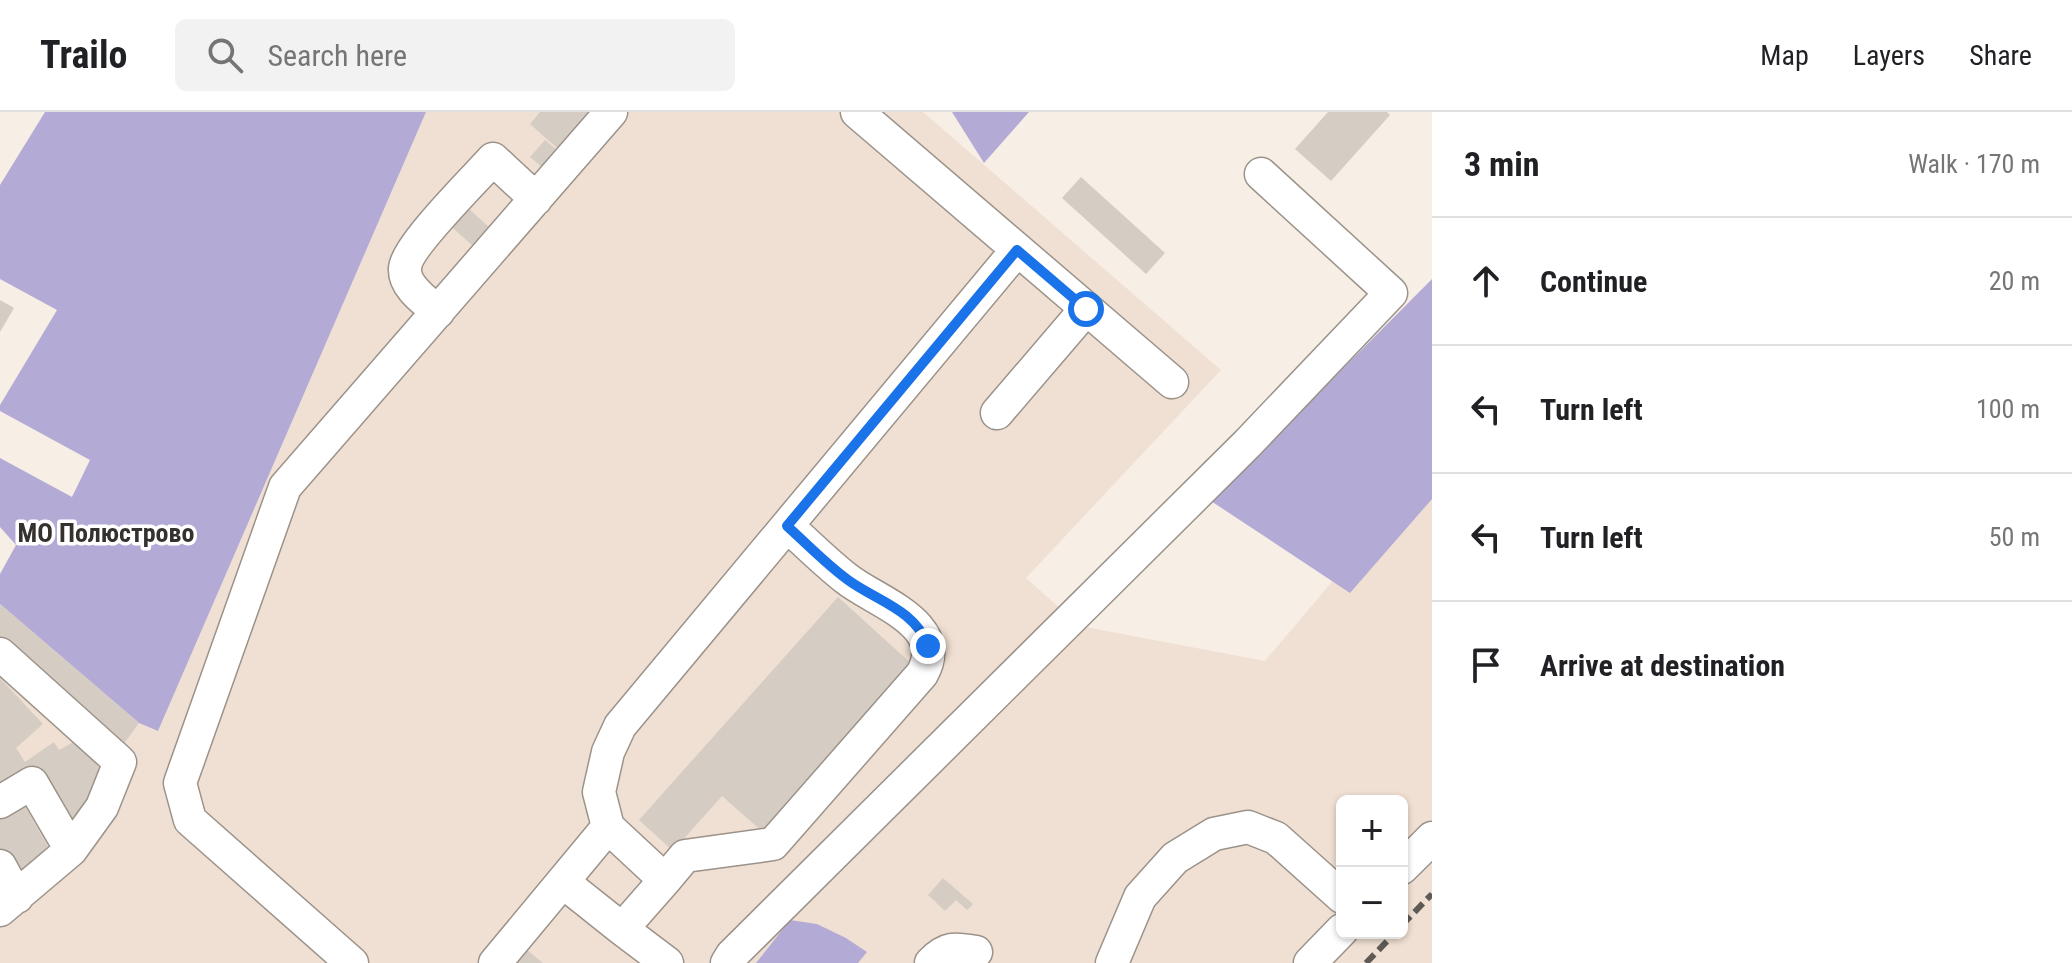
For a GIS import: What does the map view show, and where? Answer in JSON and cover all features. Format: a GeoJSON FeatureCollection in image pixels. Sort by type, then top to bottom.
{"type":"FeatureCollection","features":[{"type":"Feature","properties":{"kind":"lane"},"geometry":{"type":"LineString","coordinates":[[352,963],[190,820],[180,783],[285,487],[611,112]]}},
{"type":"Feature","properties":{"kind":"lane"},"geometry":{"type":"LineString","coordinates":[[857,112],[1172,382]]}},
{"type":"Feature","properties":{"kind":"lane"},"geometry":{"type":"LineString","coordinates":[[438,312],[407,280],[404,267],[416,246],[493,159],[536,199]]}},
{"type":"Feature","properties":{"kind":"lane"},"geometry":{"type":"LineString","coordinates":[[727,963],[743,943],[1247,444],[1391,293],[1261,174]]}},
{"type":"Feature","properties":{"kind":"lane"},"geometry":{"type":"LineString","coordinates":[[665,880],[608,827],[599,792],[608,752],[620,726],[1017,250]]}},
{"type":"Feature","properties":{"kind":"lane"},"geometry":{"type":"LineString","coordinates":[[997,413],[1086,309]]}},
{"type":"Feature","properties":{"kind":"lane"},"geometry":{"type":"LineString","coordinates":[[622,929],[685,856],[773,844],[922,674],[929,662],[924,635],[904,615],[849,581],[787,526]]}},
{"type":"Feature","properties":{"kind":"lane"},"geometry":{"type":"LineString","coordinates":[[0,654],[120,762],[102,807],[71,850],[8,904],[0,866]]}},
{"type":"Feature","properties":{"kind":"lane"},"geometry":{"type":"LineString","coordinates":[[0,802],[32,783],[71,850]]}},
{"type":"Feature","properties":{"kind":"lane"},"geometry":{"type":"LineString","coordinates":[[495,963],[608,827]]}},
{"type":"Feature","properties":{"kind":"lane"},"geometry":{"type":"LineString","coordinates":[[1112,963],[1140,897],[1175,858],[1214,834],[1248,827],[1276,838],[1336,892]]}},
{"type":"Feature","properties":{"kind":"lane"},"geometry":{"type":"LineString","coordinates":[[1403,867],[1432,838]]}},
{"type":"Feature","properties":{"kind":"lane"},"geometry":{"type":"LineString","coordinates":[[563,882],[667,963]]}},
{"type":"Feature","properties":{"kind":"lane"},"geometry":{"type":"LineString","coordinates":[[1310,963],[1336,936]]}},
{"type":"Feature","properties":{"kind":"lane"},"geometry":{"type":"LineString","coordinates":[[931,963],[939,954],[956,948],[976,952]]}},
{"type":"Feature","properties":{"kind":"shaded area"},"geometry":{"type":"Polygon","coordinates":[[[45,112],[426,112],[158,731],[139,723],[0,604],[0,574],[16,545],[0,527],[0,458],[72,497],[90,460],[0,411],[0,405],[57,310],[0,279],[0,185],[45,112]]]}},
{"type":"Feature","properties":{"kind":"shaded area"},"geometry":{"type":"Polygon","coordinates":[[[426,112],[923,112],[1221,370],[1026,578],[1080,626],[1265,661],[1432,464],[1432,963],[0,963],[0,604],[139,723],[158,731],[426,112]]]}},
{"type":"Feature","properties":{"kind":"shaded area"},"geometry":{"type":"Polygon","coordinates":[[[952,112],[1029,112],[984,163],[952,112]]]}},
{"type":"Feature","properties":{"kind":"shaded area"},"geometry":{"type":"Polygon","coordinates":[[[1432,279],[1432,499],[1350,593],[1211,501],[1432,279]]]}},
{"type":"Feature","properties":{"kind":"shaded area"},"geometry":{"type":"Polygon","coordinates":[[[790,920],[817,924],[867,952],[858,963],[756,963],[790,920]]]}},
{"type":"Feature","properties":{"kind":"building"},"geometry":{"type":"Polygon","coordinates":[[[540,112],[588,112],[596,119],[565,155],[530,124],[540,112]]]}},
{"type":"Feature","properties":{"kind":"building"},"geometry":{"type":"Polygon","coordinates":[[[1328,112],[1387,112],[1390,115],[1331,181],[1295,149],[1328,112]]]}},
{"type":"Feature","properties":{"kind":"building"},"geometry":{"type":"Polygon","coordinates":[[[545,140],[564,156],[549,173],[530,157],[545,140]]]}},
{"type":"Feature","properties":{"kind":"building"},"geometry":{"type":"Polygon","coordinates":[[[1081,177],[1165,253],[1146,274],[1062,198],[1081,177]]]}},
{"type":"Feature","properties":{"kind":"building"},"geometry":{"type":"Polygon","coordinates":[[[461,202],[497,234],[481,253],[445,221],[461,202]]]}},
{"type":"Feature","properties":{"kind":"building"},"geometry":{"type":"Polygon","coordinates":[[[0,300],[14,308],[0,332],[0,300]]]}},
{"type":"Feature","properties":{"kind":"building"},"geometry":{"type":"Polygon","coordinates":[[[838,597],[914,666],[765,834],[722,796],[673,851],[639,820],[838,597]]]}},
{"type":"Feature","properties":{"kind":"building"},"geometry":{"type":"Polygon","coordinates":[[[0,604],[139,723],[123,745],[0,639],[0,604]]]}},
{"type":"Feature","properties":{"kind":"building"},"geometry":{"type":"Polygon","coordinates":[[[0,678],[43,724],[16,748],[25,762],[54,742],[59,750],[81,738],[99,768],[90,811],[63,827],[0,789],[0,678]]]}},
{"type":"Feature","properties":{"kind":"building"},"geometry":{"type":"Polygon","coordinates":[[[23,803],[50,850],[19,878],[0,849],[0,818],[23,803]]]}},
{"type":"Feature","properties":{"kind":"building"},"geometry":{"type":"Polygon","coordinates":[[[943,878],[973,904],[967,910],[956,900],[945,911],[928,895],[943,878]]]}},
{"type":"Feature","properties":{"kind":"building"},"geometry":{"type":"Polygon","coordinates":[[[527,950],[543,963],[516,963],[527,950]]]}},
{"type":"Feature","properties":{"kind":"railway"},"geometry":{"type":"LineString","coordinates":[[1408,919],[1432,894]]}},
{"type":"Feature","properties":{"kind":"railway"},"geometry":{"type":"LineString","coordinates":[[1366,963],[1389,939]]}},
{"type":"Feature","properties":{"kind":"district","name":"МО Полюстрово"},"geometry":{"type":"Point","coordinates":[106,533]}},
{"type":"Feature","properties":{"kind":"route"},"geometry":{"type":"LineString","coordinates":[[928,646],[924,635],[894,606],[849,581],[787,526],[1017,250],[1086,309]]}}]}
